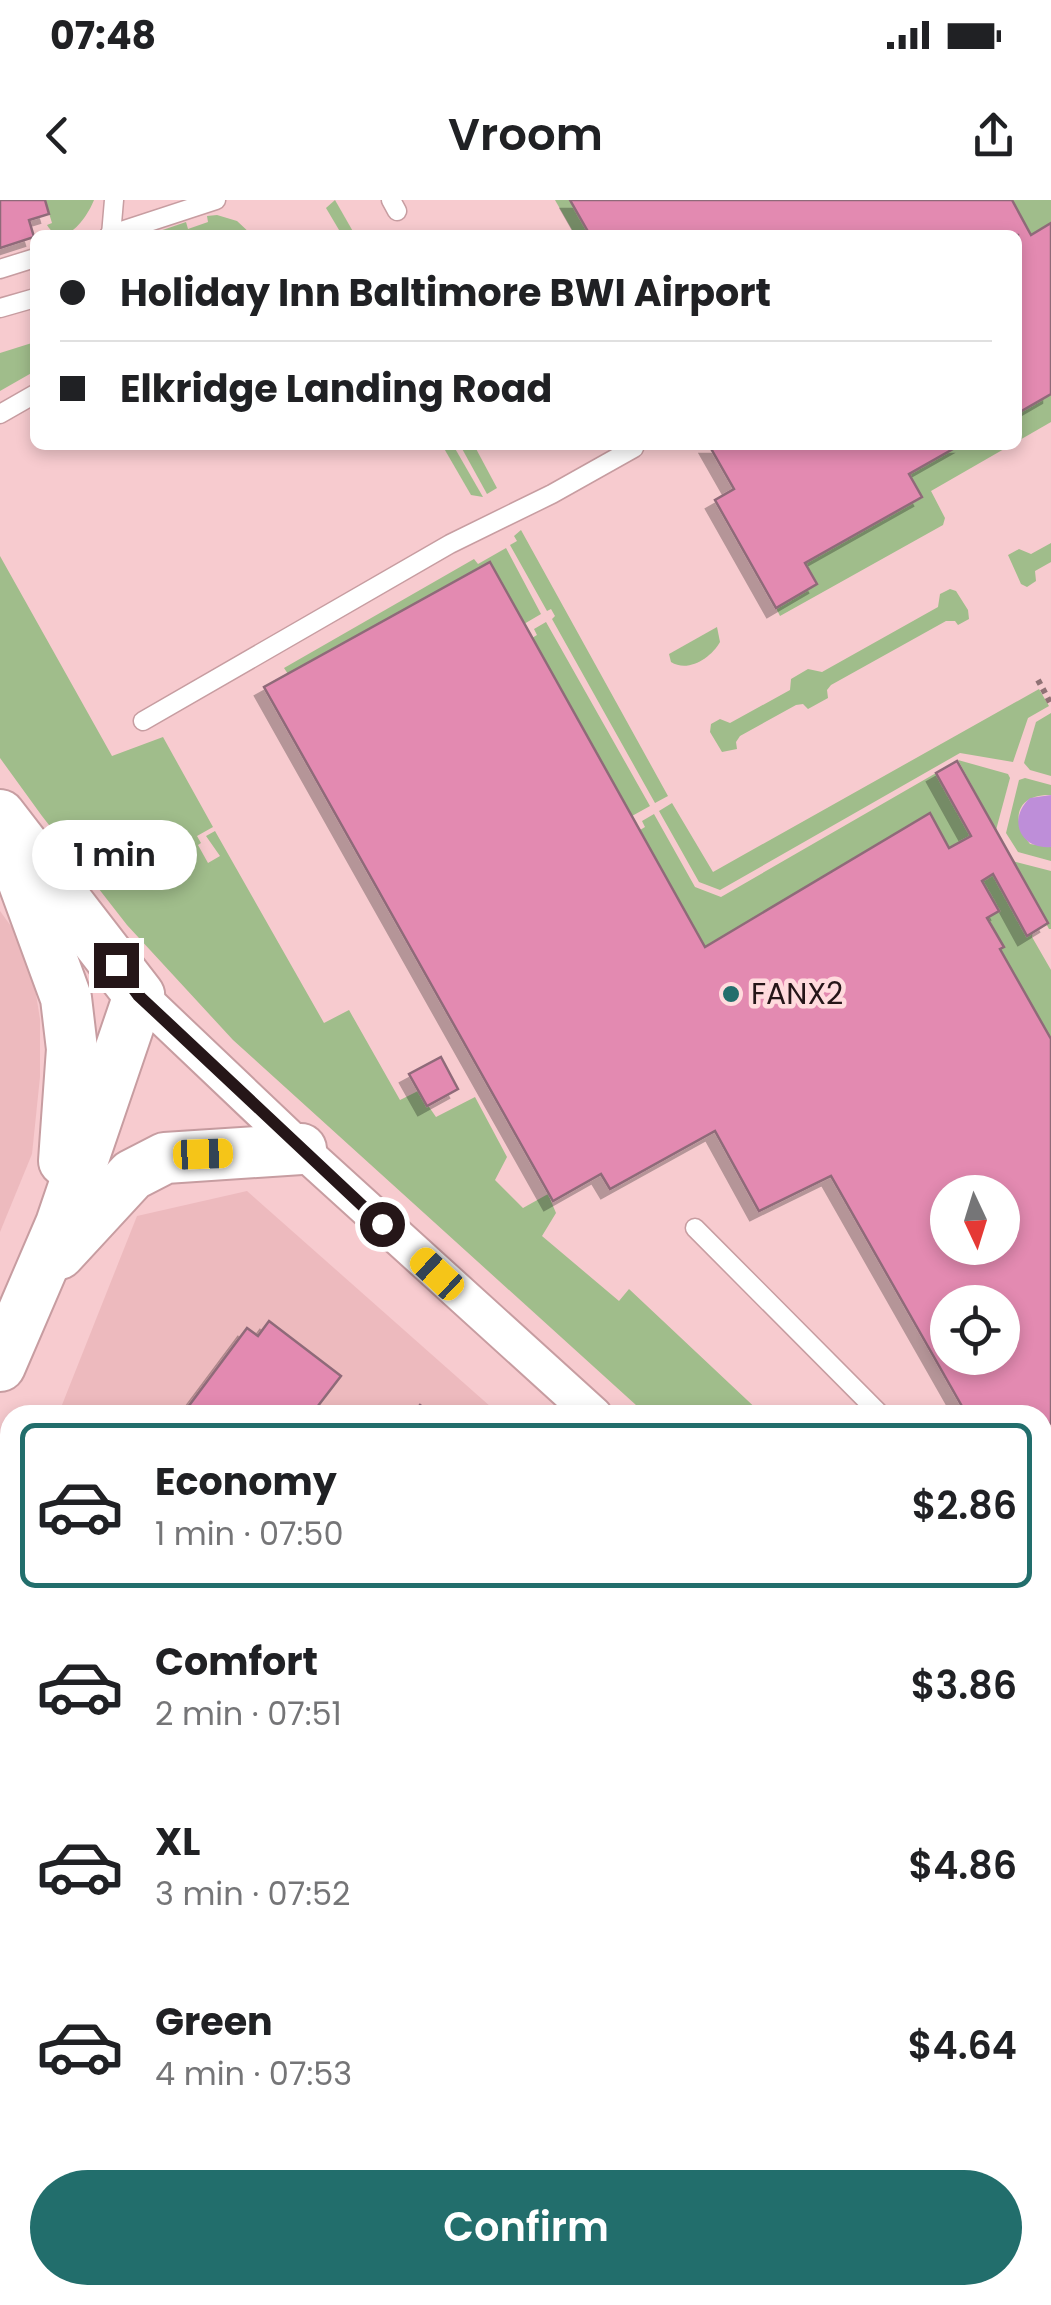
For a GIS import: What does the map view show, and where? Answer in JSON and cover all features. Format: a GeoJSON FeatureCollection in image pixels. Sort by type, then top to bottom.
{"type":"FeatureCollection","features":[{"type":"Feature","properties":{"kind":"main road"},"geometry":{"type":"LineString","coordinates":[[0,817],[138,995],[61,1224],[0,1366]]}},
{"type":"Feature","properties":{"kind":"main road"},"geometry":{"type":"LineString","coordinates":[[0,817],[66,998],[72,1049],[61,1224]]}},
{"type":"Feature","properties":{"kind":"main road"},"geometry":{"type":"LineString","coordinates":[[39,1277],[132,1174],[164,1158],[301,1150]]}},
{"type":"Feature","properties":{"kind":"street"},"geometry":{"type":"LineString","coordinates":[[138,995],[301,1150],[583,1405]]}},
{"type":"Feature","properties":{"kind":"lane"},"geometry":{"type":"LineString","coordinates":[[111,230],[114,200]]}},
{"type":"Feature","properties":{"kind":"lane"},"geometry":{"type":"LineString","coordinates":[[125,230],[216,200]]}},
{"type":"Feature","properties":{"kind":"lane"},"geometry":{"type":"LineString","coordinates":[[0,268],[30,259]]}},
{"type":"Feature","properties":{"kind":"lane"},"geometry":{"type":"LineString","coordinates":[[0,308],[30,299]]}},
{"type":"Feature","properties":{"kind":"lane"},"geometry":{"type":"LineString","coordinates":[[0,414],[30,397]]}},
{"type":"Feature","properties":{"kind":"lane"},"geometry":{"type":"LineString","coordinates":[[143,721],[450,544],[630,450]]}},
{"type":"Feature","properties":{"kind":"lane"},"geometry":{"type":"LineString","coordinates":[[695,1228],[871,1405]]}},
{"type":"Feature","properties":{"kind":"path"},"geometry":{"type":"LineString","coordinates":[[1038,680],[1051,704]]}},
{"type":"Feature","properties":{"kind":"shaded area"},"geometry":{"type":"Polygon","coordinates":[[[1051,795],[1051,847],[1040,847],[1020,832],[1019,815],[1030,798],[1051,795]]]}},
{"type":"Feature","properties":{"kind":"shaded area"},"geometry":{"type":"Polygon","coordinates":[[[0,911],[29,951],[40,1019],[40,1077],[32,1154],[0,1232],[0,911]]]}},
{"type":"Feature","properties":{"kind":"shaded area"},"geometry":{"type":"Polygon","coordinates":[[[247,1191],[489,1405],[62,1405],[137,1216],[247,1191]]]}},
{"type":"Feature","properties":{"kind":"green space"},"geometry":{"type":"Polygon","coordinates":[[[45,200],[94,200],[73,230],[51,230],[47,225],[52,223],[45,200]]]}},
{"type":"Feature","properties":{"kind":"green space"},"geometry":{"type":"Polygon","coordinates":[[[335,200],[352,230],[339,230],[326,208],[335,200]]]}},
{"type":"Feature","properties":{"kind":"green space"},"geometry":{"type":"Polygon","coordinates":[[[555,200],[570,200],[587,230],[572,230],[555,200]]]}},
{"type":"Feature","properties":{"kind":"green space"},"geometry":{"type":"Polygon","coordinates":[[[1012,200],[1051,200],[1051,223],[1031,235],[1012,200]]]}},
{"type":"Feature","properties":{"kind":"green space"},"geometry":{"type":"Polygon","coordinates":[[[207,216],[237,221],[247,230],[163,230],[186,222],[188,229],[208,222],[207,216]]]}},
{"type":"Feature","properties":{"kind":"green space"},"geometry":{"type":"Polygon","coordinates":[[[30,344],[30,374],[0,391],[0,353],[30,344]]]}},
{"type":"Feature","properties":{"kind":"green space"},"geometry":{"type":"Polygon","coordinates":[[[1051,394],[1051,422],[1022,439],[1022,411],[1051,394]]]}},
{"type":"Feature","properties":{"kind":"green space"},"geometry":{"type":"Polygon","coordinates":[[[445,450],[456,450],[483,497],[471,495],[445,450]]]}},
{"type":"Feature","properties":{"kind":"green space"},"geometry":{"type":"Polygon","coordinates":[[[463,450],[477,450],[497,488],[487,494],[463,450]]]}},
{"type":"Feature","properties":{"kind":"green space"},"geometry":{"type":"Polygon","coordinates":[[[951,450],[1002,450],[931,491],[945,518],[943,525],[780,616],[776,608],[817,584],[805,563],[922,498],[909,474],[951,450]]]}},
{"type":"Feature","properties":{"kind":"green space"},"geometry":{"type":"Polygon","coordinates":[[[521,530],[668,796],[655,803],[552,619],[555,616],[551,609],[547,611],[510,545],[517,541],[514,536],[521,530]]]}},
{"type":"Feature","properties":{"kind":"green space"},"geometry":{"type":"Polygon","coordinates":[[[1051,543],[1051,562],[1035,571],[1036,581],[1027,587],[1021,584],[1008,555],[1019,549],[1031,554],[1051,543]]]}},
{"type":"Feature","properties":{"kind":"green space"},"geometry":{"type":"Polygon","coordinates":[[[506,548],[541,614],[524,624],[489,562],[288,674],[284,668],[474,559],[478,564],[506,548]]]}},
{"type":"Feature","properties":{"kind":"green space"},"geometry":{"type":"Polygon","coordinates":[[[0,556],[112,756],[163,737],[213,827],[197,836],[208,863],[220,856],[206,836],[215,831],[324,1023],[349,1010],[400,1100],[418,1091],[436,1117],[475,1097],[507,1157],[495,1180],[523,1208],[548,1194],[556,1213],[542,1236],[619,1301],[629,1289],[752,1405],[636,1405],[233,1040],[127,925],[0,758],[0,556]]]}},
{"type":"Feature","properties":{"kind":"green space"},"geometry":{"type":"Polygon","coordinates":[[[950,589],[956,591],[969,619],[958,625],[946,621],[831,685],[828,698],[808,709],[803,704],[796,705],[740,736],[737,749],[722,752],[710,732],[711,724],[720,719],[730,723],[790,690],[791,679],[808,669],[822,672],[938,607],[940,594],[950,589]]]}},
{"type":"Feature","properties":{"kind":"green space"},"geometry":{"type":"Polygon","coordinates":[[[546,622],[650,806],[632,816],[532,638],[537,635],[534,629],[546,622]]]}},
{"type":"Feature","properties":{"kind":"green space"},"geometry":{"type":"Polygon","coordinates":[[[717,627],[720,642],[705,658],[685,666],[671,662],[669,654],[717,627]]]}},
{"type":"Feature","properties":{"kind":"green space"},"geometry":{"type":"Polygon","coordinates":[[[1039,689],[1049,706],[1028,718],[1013,762],[960,753],[720,890],[699,882],[659,811],[672,803],[713,872],[1039,689]]]}},
{"type":"Feature","properties":{"kind":"green space"},"geometry":{"type":"Polygon","coordinates":[[[1051,713],[1051,776],[1030,770],[1024,763],[1036,722],[1051,713]]]}},
{"type":"Feature","properties":{"kind":"green space"},"geometry":{"type":"Polygon","coordinates":[[[958,760],[1008,774],[996,830],[958,760]]]}},
{"type":"Feature","properties":{"kind":"green space"},"geometry":{"type":"Polygon","coordinates":[[[936,773],[971,836],[949,848],[929,813],[705,947],[640,830],[645,827],[642,821],[654,814],[695,887],[721,897],[936,773]]]}},
{"type":"Feature","properties":{"kind":"green space"},"geometry":{"type":"Polygon","coordinates":[[[1019,780],[1051,785],[1051,795],[1030,799],[1020,810],[1019,818],[1030,844],[1051,847],[1051,861],[1018,852],[1006,833],[1019,780]]]}},
{"type":"Feature","properties":{"kind":"green space"},"geometry":{"type":"Polygon","coordinates":[[[1012,861],[1051,871],[1051,929],[1049,929],[1012,861]]]}},
{"type":"Feature","properties":{"kind":"green space"},"geometry":{"type":"Polygon","coordinates":[[[993,874],[1026,935],[1033,932],[1032,937],[1051,970],[1051,1039],[1000,949],[1003,946],[987,918],[999,910],[982,881],[993,874]]]}},
{"type":"Feature","properties":{"kind":"building"},"geometry":{"type":"Polygon","coordinates":[[[0,200],[45,200],[49,214],[29,220],[30,238],[0,248],[0,200]]]}},
{"type":"Feature","properties":{"kind":"building"},"geometry":{"type":"Polygon","coordinates":[[[570,200],[1012,200],[1031,235],[1051,223],[1051,394],[1022,411],[1022,230],[587,230],[570,200]]]}},
{"type":"Feature","properties":{"kind":"building"},"geometry":{"type":"Polygon","coordinates":[[[712,450],[951,450],[909,474],[922,497],[805,563],[817,584],[776,608],[715,500],[734,489],[712,450]]]}},
{"type":"Feature","properties":{"kind":"building","name":"FANX2"},"geometry":{"type":"Polygon","coordinates":[[[490,562],[705,947],[930,813],[949,848],[971,836],[936,773],[957,761],[1048,923],[1027,936],[993,874],[982,881],[999,911],[987,918],[1004,947],[1000,949],[1051,1039],[1051,1405],[961,1405],[944,1375],[1020,1375],[1020,1285],[930,1285],[930,1350],[831,1176],[759,1211],[715,1131],[610,1189],[601,1174],[553,1201],[264,687],[490,562]]]}},
{"type":"Feature","properties":{"kind":"building"},"geometry":{"type":"Polygon","coordinates":[[[441,1057],[458,1089],[427,1106],[409,1074],[441,1057]]]}},
{"type":"Feature","properties":{"kind":"building"},"geometry":{"type":"Polygon","coordinates":[[[269,1321],[341,1376],[319,1405],[189,1405],[247,1328],[258,1336],[269,1321]]]}},
{"type":"Feature","properties":{"kind":"place","name":"FANX2"},"geometry":{"type":"Point","coordinates":[731,994]}},
{"type":"Feature","properties":{"kind":"route"},"geometry":{"type":"LineString","coordinates":[[116,965],[138,995],[382,1224]]}}]}
